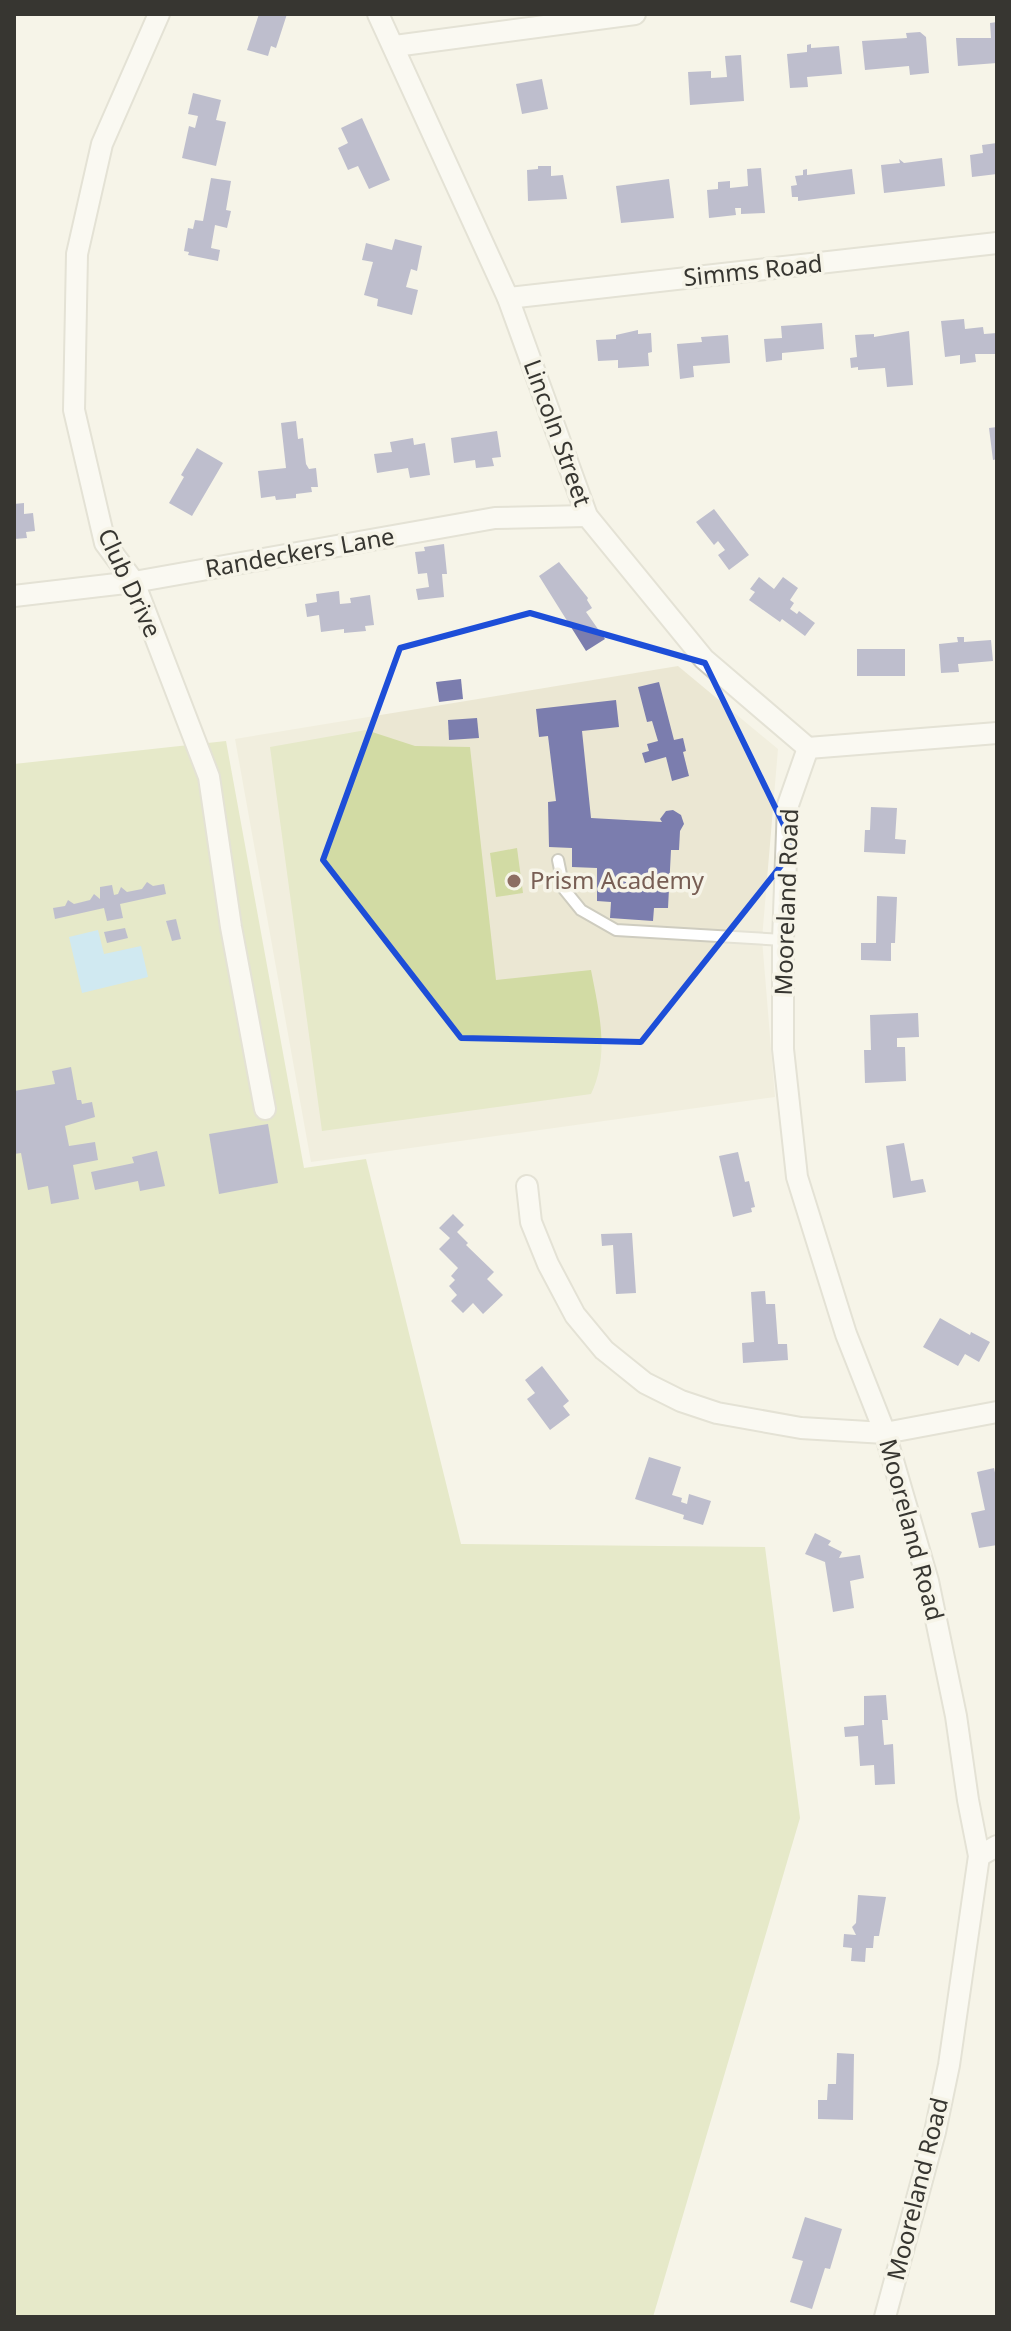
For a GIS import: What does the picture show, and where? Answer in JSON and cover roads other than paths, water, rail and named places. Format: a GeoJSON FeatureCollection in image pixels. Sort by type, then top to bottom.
{"type":"FeatureCollection","features":[{"type":"Feature","properties":{"kind":"street","name":"Club Drive"},"geometry":{"type":"LineString","coordinates":[[159,14],[102,144],[77,254],[74,410],[105,543],[134,582],[209,777],[231,927],[265,1109]]}},
{"type":"Feature","properties":{"kind":"street","name":"Lincoln Street"},"geometry":{"type":"LineString","coordinates":[[378,14],[508,298],[587,516],[704,659],[808,748]]}},
{"type":"Feature","properties":{"kind":"street"},"geometry":{"type":"LineString","coordinates":[[395,46],[635,14]]}},
{"type":"Feature","properties":{"kind":"street","name":"Simms Road"},"geometry":{"type":"LineString","coordinates":[[508,298],[997,243]]}},
{"type":"Feature","properties":{"kind":"street","name":"Randeckers Lane"},"geometry":{"type":"LineString","coordinates":[[14,596],[134,582],[495,518],[587,516]]}},
{"type":"Feature","properties":{"kind":"street"},"geometry":{"type":"LineString","coordinates":[[808,748],[997,733]]}},
{"type":"Feature","properties":{"kind":"street","name":"Mooreland Road"},"geometry":{"type":"LineString","coordinates":[[808,748],[788,805],[783,940],[783,1049],[797,1177],[846,1334],[885,1433],[928,1581],[956,1716],[968,1800],[988,1851],[938,2119],[885,2317]]}},
{"type":"Feature","properties":{"kind":"street"},"geometry":{"type":"LineString","coordinates":[[527,1186],[531,1222],[548,1264],[575,1315],[604,1350],[645,1383],[681,1401],[717,1413],[801,1428],[885,1433],[997,1412]]}},
{"type":"Feature","properties":{"kind":"lane"},"geometry":{"type":"LineString","coordinates":[[558,860],[564,889],[581,910],[616,930],[783,940]]}},
{"type":"Feature","properties":{"kind":"water"},"geometry":{"type":"Polygon","coordinates":[[[98,930],[104,954],[141,946],[148,977],[82,993],[69,937],[98,930]]]}},
{"type":"Feature","properties":{"kind":"place","name":"Prism Academy"},"geometry":{"type":"Point","coordinates":[514,881]}}]}
